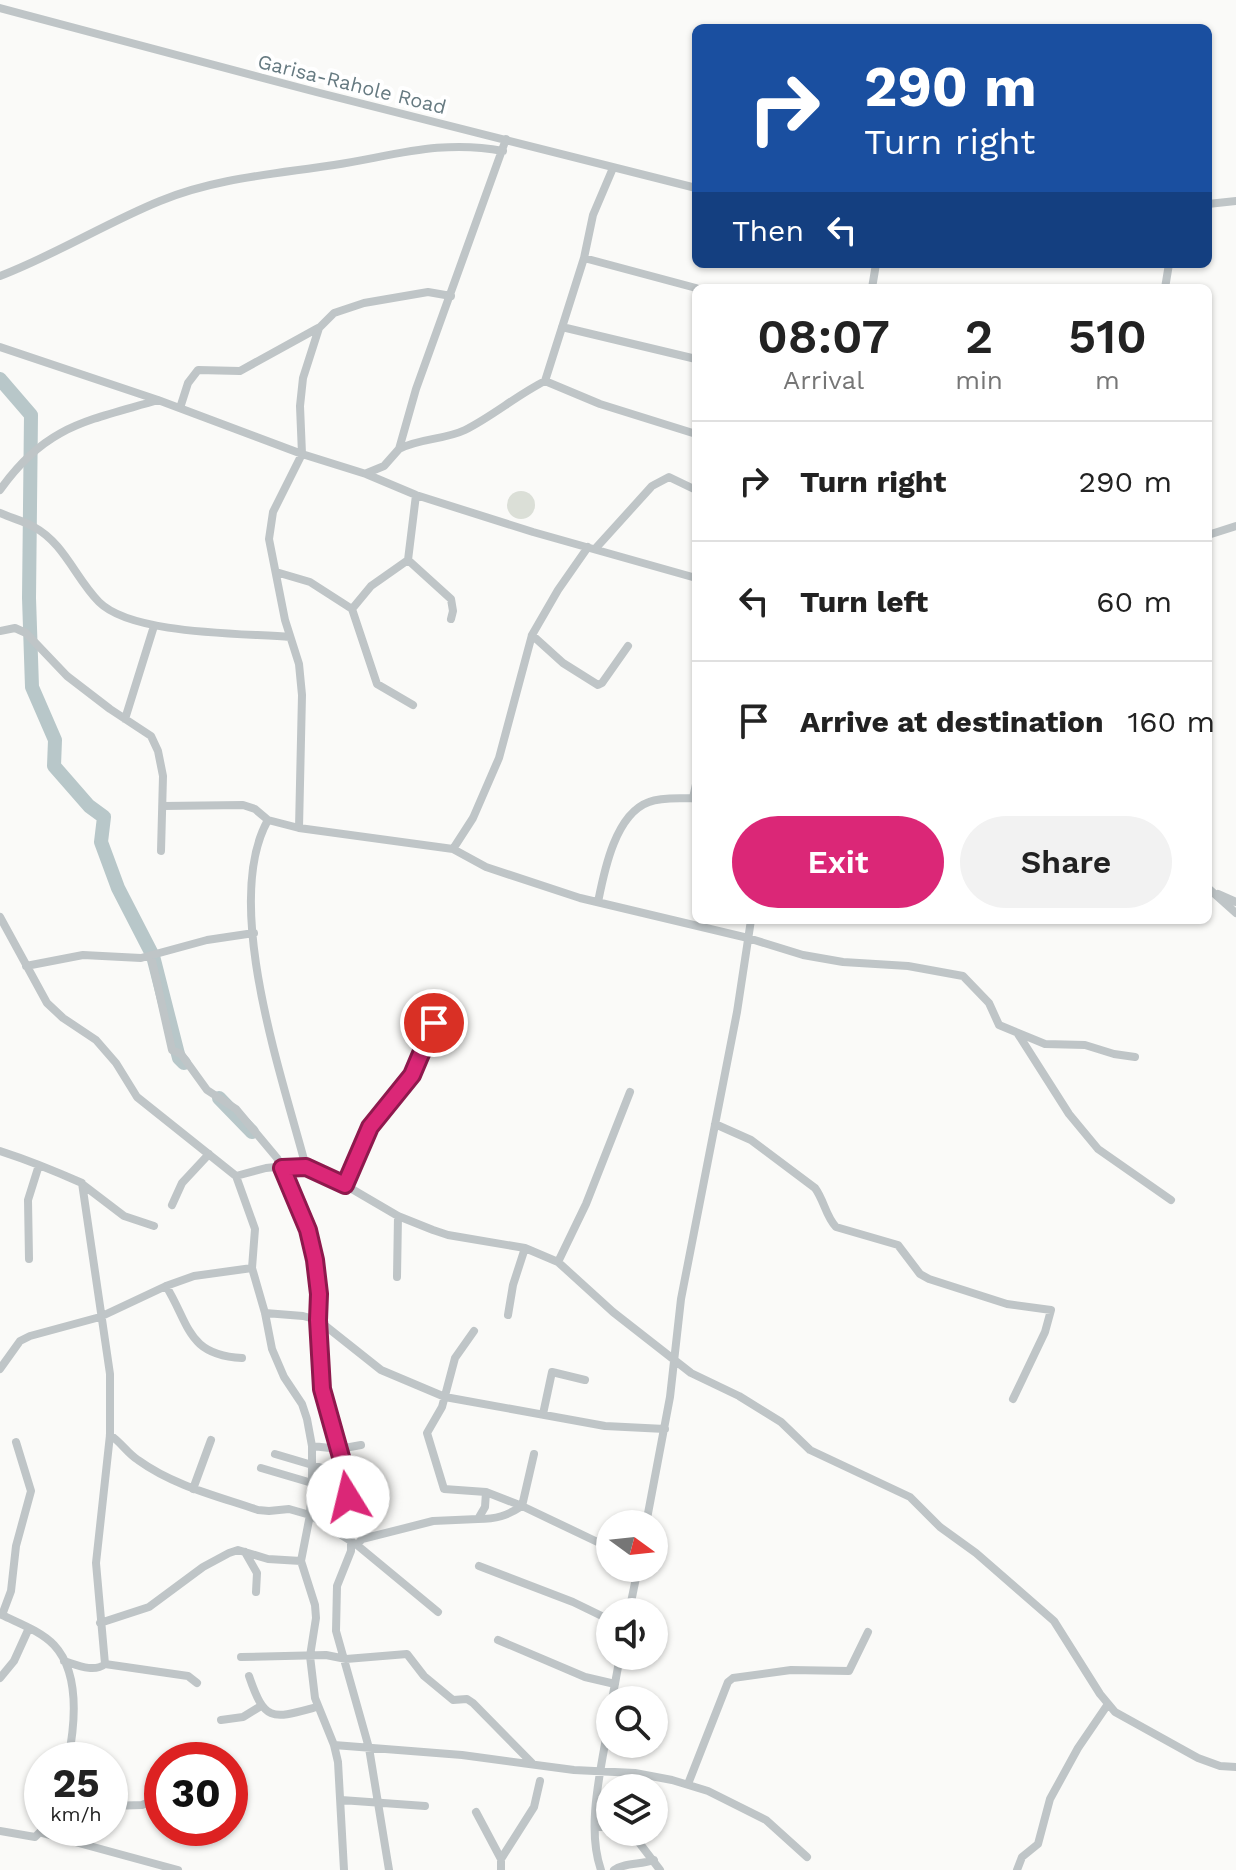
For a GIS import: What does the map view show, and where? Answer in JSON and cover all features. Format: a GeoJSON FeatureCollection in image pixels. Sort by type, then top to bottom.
{"type":"FeatureCollection","features":[{"type":"Feature","properties":{"kind":"street","name":"Garisa-Rahole Road"},"geometry":{"type":"LineString","coordinates":[[0,8],[692,187]]}},
{"type":"Feature","properties":{"kind":"street"},"geometry":{"type":"LineString","coordinates":[[399,449],[416,389],[506,139]]}},
{"type":"Feature","properties":{"kind":"street"},"geometry":{"type":"LineString","coordinates":[[0,276],[36,262],[152,204],[200,188],[436,146],[474,146],[503,151]]}},
{"type":"Feature","properties":{"kind":"street"},"geometry":{"type":"LineString","coordinates":[[366,474],[384,466],[399,449],[417,441],[464,431],[545,381],[584,258],[593,215],[613,168]]}},
{"type":"Feature","properties":{"kind":"street"},"geometry":{"type":"LineString","coordinates":[[1212,204],[1236,201]]}},
{"type":"Feature","properties":{"kind":"street"},"geometry":{"type":"LineString","coordinates":[[584,258],[692,287]]}},
{"type":"Feature","properties":{"kind":"street"},"geometry":{"type":"LineString","coordinates":[[180,408],[188,383],[198,370],[240,371],[319,328],[334,313],[364,303],[428,292],[451,296]]}},
{"type":"Feature","properties":{"kind":"street"},"geometry":{"type":"LineString","coordinates":[[562,327],[692,358]]}},
{"type":"Feature","properties":{"kind":"street"},"geometry":{"type":"LineString","coordinates":[[299,828],[302,695],[299,664],[290,637],[269,539],[273,512],[302,454],[300,391],[319,328]]}},
{"type":"Feature","properties":{"kind":"street"},"geometry":{"type":"LineString","coordinates":[[0,347],[158,400],[302,454],[366,474],[416,495],[692,577]]}},
{"type":"Feature","properties":{"kind":"street"},"geometry":{"type":"LineString","coordinates":[[545,381],[600,404],[692,433]]}},
{"type":"Feature","properties":{"kind":"street"},"geometry":{"type":"LineString","coordinates":[[0,490],[14,470],[45,443],[73,425],[158,400]]}},
{"type":"Feature","properties":{"kind":"street"},"geometry":{"type":"LineString","coordinates":[[453,849],[473,818],[499,758],[532,635],[558,590],[592,548],[652,486],[669,477],[692,488]]}},
{"type":"Feature","properties":{"kind":"street"},"geometry":{"type":"LineString","coordinates":[[352,609],[371,586],[408,560],[416,495]]}},
{"type":"Feature","properties":{"kind":"street"},"geometry":{"type":"LineString","coordinates":[[0,513],[36,528],[47,537],[98,601],[110,611],[154,626],[290,637]]}},
{"type":"Feature","properties":{"kind":"street"},"geometry":{"type":"LineString","coordinates":[[1212,534],[1236,526]]}},
{"type":"Feature","properties":{"kind":"street"},"geometry":{"type":"LineString","coordinates":[[408,560],[451,599],[451,619]]}},
{"type":"Feature","properties":{"kind":"street"},"geometry":{"type":"LineString","coordinates":[[276,572],[310,582],[352,609],[377,684],[413,705]]}},
{"type":"Feature","properties":{"kind":"street"},"geometry":{"type":"LineString","coordinates":[[125,719],[154,626]]}},
{"type":"Feature","properties":{"kind":"street"},"geometry":{"type":"LineString","coordinates":[[0,631],[15,628],[26,633],[67,676],[154,740],[163,776],[161,851]]}},
{"type":"Feature","properties":{"kind":"street"},"geometry":{"type":"LineString","coordinates":[[532,635],[563,663],[598,685],[628,646]]}},
{"type":"Feature","properties":{"kind":"street"},"geometry":{"type":"LineString","coordinates":[[598,902],[605,867],[614,843],[636,809],[658,800],[692,800]]}},
{"type":"Feature","properties":{"kind":"street"},"geometry":{"type":"LineString","coordinates":[[163,806],[243,805],[255,809],[268,820],[299,828],[453,849],[486,867],[598,902],[818,958],[908,966],[963,976],[989,1003],[999,1025],[1045,1044],[1085,1045],[1135,1057]]}},
{"type":"Feature","properties":{"kind":"street"},"geometry":{"type":"LineString","coordinates":[[268,820],[258,837],[254,856],[254,933],[266,1024],[306,1167]]}},
{"type":"Feature","properties":{"kind":"street"},"geometry":{"type":"LineString","coordinates":[[1212,891],[1236,902]]}},
{"type":"Feature","properties":{"kind":"street"},"geometry":{"type":"LineString","coordinates":[[1212,892],[1236,913]]}},
{"type":"Feature","properties":{"kind":"street"},"geometry":{"type":"LineString","coordinates":[[0,917],[47,1003],[96,1040],[116,1063],[137,1097],[236,1176],[255,1229],[252,1268],[272,1349],[284,1377],[302,1404],[312,1446],[310,1515],[301,1561],[315,1605],[310,1656],[317,1707],[334,1745],[341,1800],[344,1870]]}},
{"type":"Feature","properties":{"kind":"street"},"geometry":{"type":"LineString","coordinates":[[649,1510],[676,1359],[681,1299],[750,924]]}},
{"type":"Feature","properties":{"kind":"street"},"geometry":{"type":"LineString","coordinates":[[26,966],[83,955],[151,956],[207,940],[254,933]]}},
{"type":"Feature","properties":{"kind":"street"},"geometry":{"type":"LineString","coordinates":[[151,956],[172,1050],[181,1054],[207,1090],[236,1109],[277,1158],[291,1184],[310,1240],[319,1294],[322,1389],[346,1475],[357,1542]]}},
{"type":"Feature","properties":{"kind":"street"},"geometry":{"type":"LineString","coordinates":[[345,1185],[370,1127],[412,1075],[434,1023]]}},
{"type":"Feature","properties":{"kind":"street"},"geometry":{"type":"LineString","coordinates":[[1018,1033],[1069,1114],[1098,1149],[1171,1200]]}},
{"type":"Feature","properties":{"kind":"street"},"geometry":{"type":"LineString","coordinates":[[558,1262],[586,1204],[630,1092]]}},
{"type":"Feature","properties":{"kind":"street"},"geometry":{"type":"LineString","coordinates":[[715,1124],[751,1140],[815,1188],[836,1227],[898,1245],[920,1274],[929,1279],[1007,1304],[1051,1310],[1045,1332],[1013,1399]]}},
{"type":"Feature","properties":{"kind":"street"},"geometry":{"type":"LineString","coordinates":[[0,1151],[82,1183],[124,1216],[154,1226]]}},
{"type":"Feature","properties":{"kind":"street"},"geometry":{"type":"LineString","coordinates":[[172,1205],[189,1173],[209,1154]]}},
{"type":"Feature","properties":{"kind":"street"},"geometry":{"type":"LineString","coordinates":[[29,1259],[28,1200],[39,1165]]}},
{"type":"Feature","properties":{"kind":"street"},"geometry":{"type":"LineString","coordinates":[[236,1176],[266,1168],[306,1167],[345,1185],[398,1216],[448,1235],[525,1248],[558,1262],[613,1312],[691,1373],[739,1396],[781,1422],[810,1450],[910,1497],[940,1527],[976,1553],[1054,1621],[1108,1704],[1124,1718],[1209,1763],[1236,1767]]}},
{"type":"Feature","properties":{"kind":"street"},"geometry":{"type":"LineString","coordinates":[[82,1183],[110,1374],[110,1435],[97,1544],[105,1664]]}},
{"type":"Feature","properties":{"kind":"street"},"geometry":{"type":"LineString","coordinates":[[397,1277],[398,1216]]}},
{"type":"Feature","properties":{"kind":"street"},"geometry":{"type":"LineString","coordinates":[[508,1315],[513,1285],[525,1248]]}},
{"type":"Feature","properties":{"kind":"street"},"geometry":{"type":"LineString","coordinates":[[0,1369],[20,1341],[30,1336],[100,1317],[194,1276],[252,1268]]}},
{"type":"Feature","properties":{"kind":"street"},"geometry":{"type":"LineString","coordinates":[[166,1286],[187,1330],[208,1352],[221,1357],[242,1358]]}},
{"type":"Feature","properties":{"kind":"street"},"geometry":{"type":"LineString","coordinates":[[265,1313],[318,1320],[381,1370],[445,1397],[605,1426],[665,1429]]}},
{"type":"Feature","properties":{"kind":"street"},"geometry":{"type":"LineString","coordinates":[[474,1331],[455,1358],[445,1397],[427,1433],[444,1489],[486,1492],[596,1541]]}},
{"type":"Feature","properties":{"kind":"street"},"geometry":{"type":"LineString","coordinates":[[543,1414],[552,1372],[585,1380]]}},
{"type":"Feature","properties":{"kind":"street"},"geometry":{"type":"LineString","coordinates":[[110,1435],[121,1442],[135,1459],[193,1489],[258,1510],[289,1509],[310,1515],[357,1542],[438,1612]]}},
{"type":"Feature","properties":{"kind":"street"},"geometry":{"type":"LineString","coordinates":[[193,1489],[211,1440]]}},
{"type":"Feature","properties":{"kind":"street"},"geometry":{"type":"LineString","coordinates":[[16,1442],[31,1491],[16,1546],[11,1591],[1,1615],[53,1644],[64,1661],[73,1700],[71,1742]]}},
{"type":"Feature","properties":{"kind":"street"},"geometry":{"type":"LineString","coordinates":[[312,1446],[339,1449],[361,1445]]}},
{"type":"Feature","properties":{"kind":"street"},"geometry":{"type":"LineString","coordinates":[[275,1454],[346,1475],[378,1480]]}},
{"type":"Feature","properties":{"kind":"street"},"geometry":{"type":"LineString","coordinates":[[357,1542],[424,1522],[496,1519],[509,1515],[522,1506],[534,1454]]}},
{"type":"Feature","properties":{"kind":"street"},"geometry":{"type":"LineString","coordinates":[[261,1468],[312,1483]]}},
{"type":"Feature","properties":{"kind":"street"},"geometry":{"type":"LineString","coordinates":[[478,1519],[485,1507],[486,1492]]}},
{"type":"Feature","properties":{"kind":"street"},"geometry":{"type":"LineString","coordinates":[[364,1498],[367,1515],[337,1586],[336,1631],[369,1748],[389,1870]]}},
{"type":"Feature","properties":{"kind":"street"},"geometry":{"type":"LineString","coordinates":[[100,1623],[149,1607],[203,1567],[229,1553],[245,1552],[268,1559],[301,1561]]}},
{"type":"Feature","properties":{"kind":"street"},"geometry":{"type":"LineString","coordinates":[[245,1552],[257,1573],[256,1592]]}},
{"type":"Feature","properties":{"kind":"street"},"geometry":{"type":"LineString","coordinates":[[479,1566],[596,1613]]}},
{"type":"Feature","properties":{"kind":"street"},"geometry":{"type":"LineString","coordinates":[[0,1678],[14,1661],[29,1628]]}},
{"type":"Feature","properties":{"kind":"street"},"geometry":{"type":"LineString","coordinates":[[688,1784],[728,1682],[733,1678],[791,1670],[849,1671],[868,1632]]}},
{"type":"Feature","properties":{"kind":"street"},"geometry":{"type":"LineString","coordinates":[[498,1640],[585,1677],[615,1684],[618,1670]]}},
{"type":"Feature","properties":{"kind":"street"},"geometry":{"type":"LineString","coordinates":[[241,1657],[326,1655],[346,1659],[407,1654],[424,1676],[453,1700],[467,1699],[473,1703],[533,1764]]}},
{"type":"Feature","properties":{"kind":"street"},"geometry":{"type":"LineString","coordinates":[[64,1661],[93,1668],[105,1664],[188,1676],[197,1683]]}},
{"type":"Feature","properties":{"kind":"street"},"geometry":{"type":"LineString","coordinates":[[249,1676],[261,1706],[272,1714],[280,1716],[317,1707]]}},
{"type":"Feature","properties":{"kind":"street"},"geometry":{"type":"LineString","coordinates":[[1017,1870],[1022,1857],[1038,1844],[1050,1799],[1078,1748],[1108,1704]]}},
{"type":"Feature","properties":{"kind":"street"},"geometry":{"type":"LineString","coordinates":[[221,1720],[243,1717],[261,1706]]}},
{"type":"Feature","properties":{"kind":"street"},"geometry":{"type":"LineString","coordinates":[[334,1745],[635,1773],[688,1784],[766,1820],[807,1857]]}},
{"type":"Feature","properties":{"kind":"street"},"geometry":{"type":"LineString","coordinates":[[601,1870],[594,1845],[603,1758]]}},
{"type":"Feature","properties":{"kind":"street"},"geometry":{"type":"LineString","coordinates":[[501,1859],[534,1807],[540,1781]]}},
{"type":"Feature","properties":{"kind":"street"},"geometry":{"type":"LineString","coordinates":[[341,1800],[425,1806]]}},
{"type":"Feature","properties":{"kind":"street"},"geometry":{"type":"LineString","coordinates":[[476,1812],[501,1859],[501,1870]]}},
{"type":"Feature","properties":{"kind":"street"},"geometry":{"type":"LineString","coordinates":[[0,1831],[24,1836]]}},
{"type":"Feature","properties":{"kind":"street"},"geometry":{"type":"LineString","coordinates":[[96,1846],[178,1870]]}},
{"type":"Feature","properties":{"kind":"street"},"geometry":{"type":"LineString","coordinates":[[642,1846],[660,1870]]}},
{"type":"Feature","properties":{"kind":"street"},"geometry":{"type":"LineString","coordinates":[[614,1870],[627,1864],[654,1860]]}},
{"type":"Feature","properties":{"kind":"shaded area"},"geometry":{"type":"Polygon","coordinates":[[[521,491],[531,495],[535,505],[531,515],[521,519],[511,515],[507,505],[511,495],[521,491]]]}},
{"type":"Feature","properties":{"kind":"waterway"},"geometry":{"type":"LineString","coordinates":[[0,379],[31,415],[29,598],[32,687],[55,740],[54,766],[89,806],[104,817],[101,842],[118,888],[153,956],[179,1058],[184,1063]]}},
{"type":"Feature","properties":{"kind":"waterway"},"geometry":{"type":"LineString","coordinates":[[219,1098],[252,1132]]}},
{"type":"Feature","properties":{"kind":"route"},"geometry":{"type":"LineString","coordinates":[[348,1497],[346,1475],[322,1389],[315,1260],[308,1230],[282,1168],[295,1165],[306,1167],[345,1185],[370,1127],[412,1075],[434,1023]]}}]}
